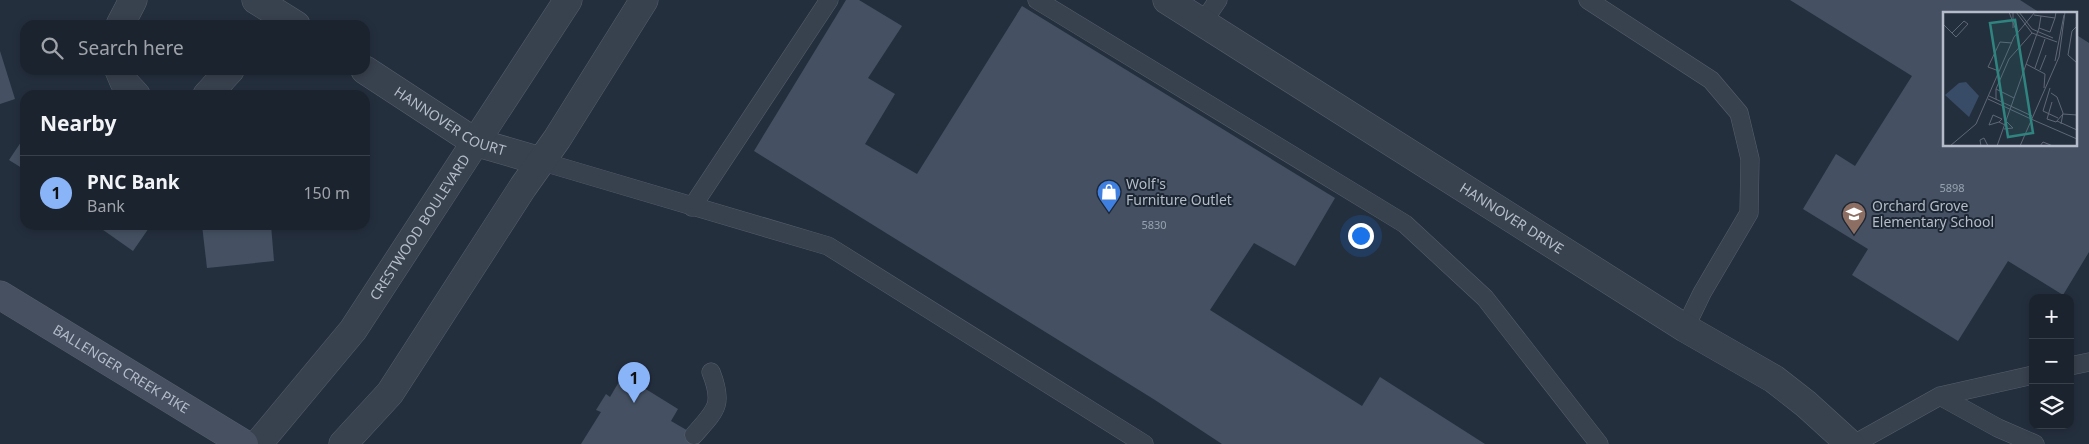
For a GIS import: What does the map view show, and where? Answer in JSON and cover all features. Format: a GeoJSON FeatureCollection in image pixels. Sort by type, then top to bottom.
{"type":"FeatureCollection","features":[{"type":"Feature","properties":{"kind":"main road","name":"BALLENGER CREEK PIKE"},"geometry":{"type":"LineString","coordinates":[[0,295],[244,444]]}},
{"type":"Feature","properties":{"kind":"street"},"geometry":{"type":"LineString","coordinates":[[123,20],[133,0]]}},
{"type":"Feature","properties":{"kind":"street","name":"CRESTWOOD BOULEVARD"},"geometry":{"type":"LineString","coordinates":[[258,444],[353,330],[568,0]]}},
{"type":"Feature","properties":{"kind":"street"},"geometry":{"type":"LineString","coordinates":[[343,444],[390,393],[540,161],[557,139],[644,0]]}},
{"type":"Feature","properties":{"kind":"street","name":"HANNOVER DRIVE"},"geometry":{"type":"LineString","coordinates":[[1168,0],[1210,11],[1685,328],[1774,379],[1806,404],[1850,444]]}},
{"type":"Feature","properties":{"kind":"street","name":"HANNOVER COURT"},"geometry":{"type":"LineString","coordinates":[[370,73],[475,142],[540,161]]}},
{"type":"Feature","properties":{"kind":"street"},"geometry":{"type":"LineString","coordinates":[[120,75],[131,90]]}},
{"type":"Feature","properties":{"kind":"street"},"geometry":{"type":"LineString","coordinates":[[212,90],[226,75]]}},
{"type":"Feature","properties":{"kind":"lane"},"geometry":{"type":"LineString","coordinates":[[692,207],[829,0]]}},
{"type":"Feature","properties":{"kind":"lane"},"geometry":{"type":"LineString","coordinates":[[1037,0],[1405,224],[1485,298],[1599,444]]}},
{"type":"Feature","properties":{"kind":"lane"},"geometry":{"type":"LineString","coordinates":[[1588,0],[1712,80],[1738,114],[1750,159],[1749,213],[1702,293],[1685,328]]}},
{"type":"Feature","properties":{"kind":"lane"},"geometry":{"type":"LineString","coordinates":[[540,161],[828,246],[1144,444]]}},
{"type":"Feature","properties":{"kind":"lane"},"geometry":{"type":"LineString","coordinates":[[2074,365],[2089,362]]}},
{"type":"Feature","properties":{"kind":"lane"},"geometry":{"type":"LineString","coordinates":[[694,435],[718,405],[717,388],[711,372]]}},
{"type":"Feature","properties":{"kind":"lane"},"geometry":{"type":"LineString","coordinates":[[1854,444],[1940,396],[2029,376]]}},
{"type":"Feature","properties":{"kind":"lane"},"geometry":{"type":"LineString","coordinates":[[1940,396],[1998,428],[2035,444]]}},
{"type":"Feature","properties":{"kind":"building","name":"Wolf's Furniture Outlet"},"geometry":{"type":"Polygon","coordinates":[[[846,0],[859,0],[902,26],[868,78],[895,94],[865,144],[917,174],[1022,6],[1335,198],[1295,266],[1254,243],[1210,310],[1362,406],[1380,377],[1485,444],[1222,444],[1155,400],[754,151],[846,0]]]}},
{"type":"Feature","properties":{"kind":"building","name":"Orchard Grove Elementary School"},"geometry":{"type":"Polygon","coordinates":[[[1790,0],[2020,0],[2039,12],[1943,12],[1943,146],[2076,146],[2076,35],[2089,43],[2089,252],[2064,294],[2008,261],[1958,341],[1852,275],[1868,249],[1803,209],[1836,154],[1855,166],[1912,76],[1790,0]]]}},
{"type":"Feature","properties":{"kind":"building"},"geometry":{"type":"Polygon","coordinates":[[[0,51],[15,99],[0,104],[0,51]]]}},
{"type":"Feature","properties":{"kind":"building"},"geometry":{"type":"Polygon","coordinates":[[[20,144],[20,167],[9,160],[20,144]]]}},
{"type":"Feature","properties":{"kind":"building"},"geometry":{"type":"Polygon","coordinates":[[[103,230],[148,230],[133,251],[103,230]]]}},
{"type":"Feature","properties":{"kind":"building"},"geometry":{"type":"Polygon","coordinates":[[[203,230],[271,230],[274,261],[207,268],[203,230]]]}},
{"type":"Feature","properties":{"kind":"building"},"geometry":{"type":"Polygon","coordinates":[[[623,375],[678,409],[671,421],[702,439],[699,444],[581,444],[601,412],[596,410],[606,394],[610,397],[623,375]]]}},
{"type":"Feature","properties":{"kind":"place","name":"Wolf's Furniture Outlet"},"geometry":{"type":"Point","coordinates":[1109,213]}},
{"type":"Feature","properties":{"kind":"place","name":"Orchard Grove Elementary School"},"geometry":{"type":"Point","coordinates":[1854,235]}},
{"type":"Feature","properties":{"kind":"place","name":"PNC Bank"},"geometry":{"type":"Point","coordinates":[634,403]}}]}
